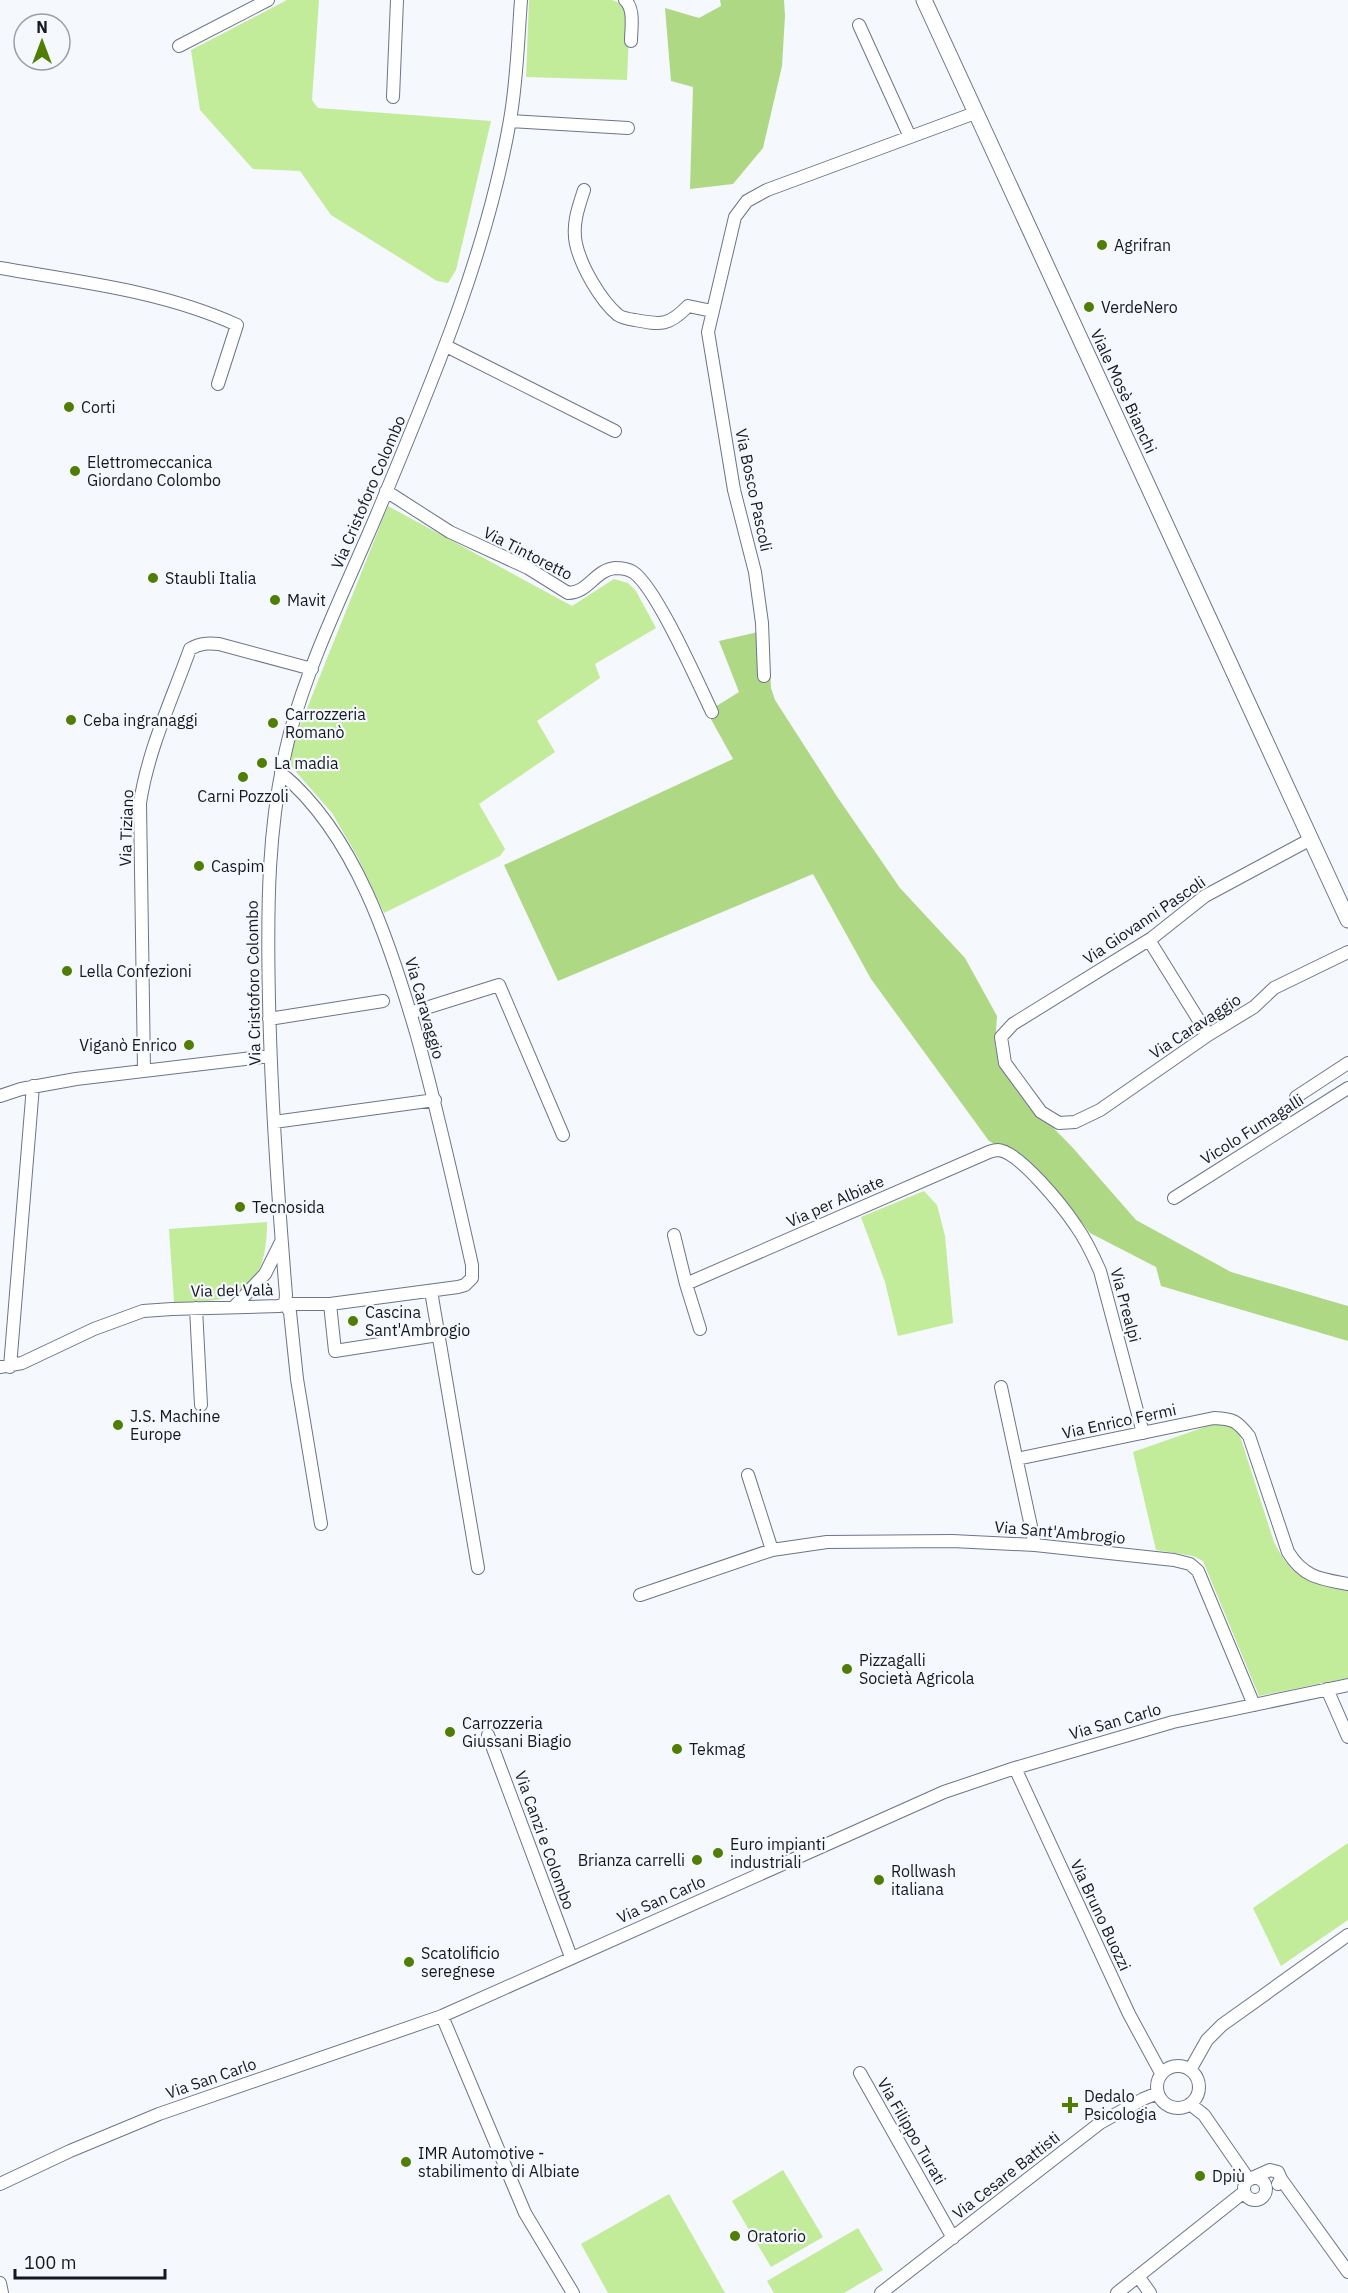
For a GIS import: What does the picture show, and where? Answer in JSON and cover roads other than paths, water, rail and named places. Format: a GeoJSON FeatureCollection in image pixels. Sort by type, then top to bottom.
{"type":"FeatureCollection","features":[{"type":"Feature","properties":{"kind":"main road","name":"Viale Mosè Bianchi"},"geometry":{"type":"LineString","coordinates":[[924,0],[1348,920]]}},
{"type":"Feature","properties":{"kind":"street"},"geometry":{"type":"LineString","coordinates":[[179,46],[268,0]]}},
{"type":"Feature","properties":{"kind":"street"},"geometry":{"type":"LineString","coordinates":[[393,97],[396,0]]}},
{"type":"Feature","properties":{"kind":"street","name":"Via Cristoforo Colombo"},"geometry":{"type":"LineString","coordinates":[[234,1307],[265,1274],[281,1241],[270,1056],[268,879],[273,819],[281,773],[290,734],[312,669],[446,346],[468,285],[510,121],[516,75],[521,0]]}},
{"type":"Feature","properties":{"kind":"street"},"geometry":{"type":"LineString","coordinates":[[625,0],[631,9],[631,40]]}},
{"type":"Feature","properties":{"kind":"street"},"geometry":{"type":"LineString","coordinates":[[859,25],[910,137]]}},
{"type":"Feature","properties":{"kind":"street","name":"Via Bosco Pascoli"},"geometry":{"type":"LineString","coordinates":[[764,676],[762,623],[755,572],[734,490],[708,332],[735,218],[747,201],[767,190],[975,113]]}},
{"type":"Feature","properties":{"kind":"street"},"geometry":{"type":"LineString","coordinates":[[510,121],[628,128]]}},
{"type":"Feature","properties":{"kind":"street"},"geometry":{"type":"LineString","coordinates":[[584,190],[575,217],[576,243],[585,269],[619,316],[658,324],[677,317],[688,306],[712,311]]}},
{"type":"Feature","properties":{"kind":"street"},"geometry":{"type":"LineString","coordinates":[[0,268],[142,293],[219,316],[237,325],[218,384]]}},
{"type":"Feature","properties":{"kind":"street"},"geometry":{"type":"LineString","coordinates":[[446,346],[615,431]]}},
{"type":"Feature","properties":{"kind":"street","name":"Via Tintoretto"},"geometry":{"type":"LineString","coordinates":[[386,491],[450,532],[528,568],[568,593],[581,590],[602,572],[617,568],[634,573],[641,580],[669,625],[712,712]]}},
{"type":"Feature","properties":{"kind":"street","name":"Via Tiziano"},"geometry":{"type":"LineString","coordinates":[[144,1070],[140,802],[142,787],[162,724],[190,649],[207,643],[219,644],[312,669]]}},
{"type":"Feature","properties":{"kind":"street","name":"Via Caravaggio"},"geometry":{"type":"LineString","coordinates":[[281,773],[324,821],[357,873],[383,929],[435,1100],[472,1266],[471,1280]]}},
{"type":"Feature","properties":{"kind":"street","name":"Via Giovanni Pascoli"},"geometry":{"type":"LineString","coordinates":[[1059,1123],[1041,1112],[1005,1063],[1000,1037],[1012,1024],[1149,940],[1205,896],[1311,839]]}},
{"type":"Feature","properties":{"kind":"street"},"geometry":{"type":"LineString","coordinates":[[1149,940],[1208,1035]]}},
{"type":"Feature","properties":{"kind":"street","name":"Via Caravaggio"},"geometry":{"type":"LineString","coordinates":[[1059,1123],[1075,1122],[1100,1110],[1208,1035],[1254,1007],[1274,988],[1348,952]]}},
{"type":"Feature","properties":{"kind":"street"},"geometry":{"type":"LineString","coordinates":[[410,1013],[499,985],[563,1135]]}},
{"type":"Feature","properties":{"kind":"street"},"geometry":{"type":"LineString","coordinates":[[269,1019],[383,1001]]}},
{"type":"Feature","properties":{"kind":"street"},"geometry":{"type":"LineString","coordinates":[[0,1096],[33,1086],[144,1070],[270,1056]]}},
{"type":"Feature","properties":{"kind":"street"},"geometry":{"type":"LineString","coordinates":[[1296,1097],[1348,1063]]}},
{"type":"Feature","properties":{"kind":"street"},"geometry":{"type":"LineString","coordinates":[[5,1367],[33,1086]]}},
{"type":"Feature","properties":{"kind":"street","name":"Vicolo Fumagalli"},"geometry":{"type":"LineString","coordinates":[[1174,1198],[1348,1088]]}},
{"type":"Feature","properties":{"kind":"street"},"geometry":{"type":"LineString","coordinates":[[274,1122],[435,1100]]}},
{"type":"Feature","properties":{"kind":"street","name":"Via per Albiate"},"geometry":{"type":"LineString","coordinates":[[686,1284],[978,1156],[999,1150]]}},
{"type":"Feature","properties":{"kind":"street","name":"Via Prealpi"},"geometry":{"type":"LineString","coordinates":[[999,1150],[1026,1167],[1051,1193],[1077,1226],[1093,1255],[1100,1271],[1143,1433]]}},
{"type":"Feature","properties":{"kind":"street"},"geometry":{"type":"LineString","coordinates":[[674,1235],[700,1329]]}},
{"type":"Feature","properties":{"kind":"street"},"geometry":{"type":"LineString","coordinates":[[281,1241],[285,1304],[290,1312],[295,1368],[321,1524]]}},
{"type":"Feature","properties":{"kind":"street","name":"Via del Valà"},"geometry":{"type":"LineString","coordinates":[[5,1367],[130,1315],[158,1309],[285,1304],[330,1305],[432,1291],[465,1285],[471,1280]]}},
{"type":"Feature","properties":{"kind":"street"},"geometry":{"type":"LineString","coordinates":[[432,1291],[478,1568]]}},
{"type":"Feature","properties":{"kind":"street"},"geometry":{"type":"LineString","coordinates":[[330,1305],[335,1351],[438,1335]]}},
{"type":"Feature","properties":{"kind":"street"},"geometry":{"type":"LineString","coordinates":[[196,1308],[201,1406]]}},
{"type":"Feature","properties":{"kind":"street"},"geometry":{"type":"LineString","coordinates":[[1001,1387],[1035,1545]]}},
{"type":"Feature","properties":{"kind":"street","name":"Via Enrico Fermi"},"geometry":{"type":"LineString","coordinates":[[1017,1459],[1214,1418],[1229,1419],[1238,1423],[1249,1436],[1288,1552],[1296,1564],[1306,1573],[1318,1578],[1348,1584]]}},
{"type":"Feature","properties":{"kind":"street"},"geometry":{"type":"LineString","coordinates":[[640,1595],[772,1550],[748,1475]]}},
{"type":"Feature","properties":{"kind":"street","name":"Via Sant'Ambrogio"},"geometry":{"type":"LineString","coordinates":[[772,1550],[827,1542],[952,1541],[1035,1545],[1190,1563],[1198,1571],[1254,1704]]}},
{"type":"Feature","properties":{"kind":"street","name":"Via San Carlo"},"geometry":{"type":"LineString","coordinates":[[0,2184],[70,2151],[159,2114],[442,2016],[944,1792],[1015,1768],[1173,1722],[1348,1685]]}},
{"type":"Feature","properties":{"kind":"street"},"geometry":{"type":"LineString","coordinates":[[1327,1689],[1348,1737]]}},
{"type":"Feature","properties":{"kind":"street","name":"Via Canzi e Colombo"},"geometry":{"type":"LineString","coordinates":[[488,1736],[571,1957]]}},
{"type":"Feature","properties":{"kind":"street","name":"Via Bruno Buozzi"},"geometry":{"type":"LineString","coordinates":[[1015,1768],[1129,2014],[1161,2073]]}},
{"type":"Feature","properties":{"kind":"street"},"geometry":{"type":"LineString","coordinates":[[1190,2070],[1208,2040],[1222,2025],[1348,1935]]}},
{"type":"Feature","properties":{"kind":"street"},"geometry":{"type":"LineString","coordinates":[[442,2016],[525,2213],[573,2293]]}},
{"type":"Feature","properties":{"kind":"street"},"geometry":{"type":"LineString","coordinates":[[1174,2066],[1190,2070],[1197,2078],[1198,2092],[1190,2103],[1182,2107],[1172,2107],[1161,2100],[1156,2086],[1161,2073],[1174,2066]]}},
{"type":"Feature","properties":{"kind":"street","name":"Via Filippo Turati"},"geometry":{"type":"LineString","coordinates":[[860,2073],[953,2238]]}},
{"type":"Feature","properties":{"kind":"street","name":"Via Cesare Battisti"},"geometry":{"type":"LineString","coordinates":[[881,2293],[1100,2123],[1158,2093]]}},
{"type":"Feature","properties":{"kind":"street"},"geometry":{"type":"LineString","coordinates":[[1190,2103],[1204,2115],[1250,2179],[1263,2180],[1267,2187],[1266,2195]]}},
{"type":"Feature","properties":{"kind":"street"},"geometry":{"type":"LineString","coordinates":[[1281,2179],[1260,2200],[1252,2200],[1244,2192],[1244,2185],[1250,2179],[1270,2170],[1278,2172],[1348,2272]]}},
{"type":"Feature","properties":{"kind":"street"},"geometry":{"type":"LineString","coordinates":[[1117,2293],[1244,2192]]}},
{"type":"Feature","properties":{"kind":"street"},"geometry":{"type":"LineString","coordinates":[[1138,2276],[1150,2293]]}},
{"type":"Feature","properties":{"kind":"street"},"geometry":{"type":"LineString","coordinates":[[0,2283],[2,2293]]}},
{"type":"Feature","properties":{"kind":"place","name":"Agrifran"},"geometry":{"type":"Point","coordinates":[1102,245]}},
{"type":"Feature","properties":{"kind":"place","name":"VerdeNero"},"geometry":{"type":"Point","coordinates":[1089,307]}},
{"type":"Feature","properties":{"kind":"place","name":"Corti"},"geometry":{"type":"Point","coordinates":[69,407]}},
{"type":"Feature","properties":{"kind":"place","name":"Elettromeccanica Giordano Colombo"},"geometry":{"type":"Point","coordinates":[75,471]}},
{"type":"Feature","properties":{"kind":"place","name":"Staubli Italia"},"geometry":{"type":"Point","coordinates":[153,578]}},
{"type":"Feature","properties":{"kind":"place","name":"Mavit"},"geometry":{"type":"Point","coordinates":[275,600]}},
{"type":"Feature","properties":{"kind":"place","name":"Ceba ingranaggi"},"geometry":{"type":"Point","coordinates":[71,720]}},
{"type":"Feature","properties":{"kind":"place","name":"Carrozzeria Romanò"},"geometry":{"type":"Point","coordinates":[273,723]}},
{"type":"Feature","properties":{"kind":"place","name":"La madia"},"geometry":{"type":"Point","coordinates":[262,763]}},
{"type":"Feature","properties":{"kind":"place","name":"Carni Pozzoli"},"geometry":{"type":"Point","coordinates":[243,777]}},
{"type":"Feature","properties":{"kind":"place","name":"Caspim"},"geometry":{"type":"Point","coordinates":[199,866]}},
{"type":"Feature","properties":{"kind":"place","name":"Lella Confezioni"},"geometry":{"type":"Point","coordinates":[67,971]}},
{"type":"Feature","properties":{"kind":"place","name":"Viganò Enrico"},"geometry":{"type":"Point","coordinates":[189,1045]}},
{"type":"Feature","properties":{"kind":"place","name":"Tecnosida"},"geometry":{"type":"Point","coordinates":[240,1207]}},
{"type":"Feature","properties":{"kind":"place","name":"Cascina Sant'Ambrogio"},"geometry":{"type":"Point","coordinates":[353,1321]}},
{"type":"Feature","properties":{"kind":"place","name":"J.S. Machine Europe"},"geometry":{"type":"Point","coordinates":[118,1425]}},
{"type":"Feature","properties":{"kind":"place","name":"Pizzagalli Società Agricola"},"geometry":{"type":"Point","coordinates":[847,1669]}},
{"type":"Feature","properties":{"kind":"place","name":"Carrozzeria Giussani Biagio"},"geometry":{"type":"Point","coordinates":[450,1732]}},
{"type":"Feature","properties":{"kind":"place","name":"Tekmag"},"geometry":{"type":"Point","coordinates":[677,1749]}},
{"type":"Feature","properties":{"kind":"place","name":"Euro impianti industriali"},"geometry":{"type":"Point","coordinates":[718,1853]}},
{"type":"Feature","properties":{"kind":"place","name":"Brianza carrelli"},"geometry":{"type":"Point","coordinates":[697,1860]}},
{"type":"Feature","properties":{"kind":"place","name":"Rollwash italiana"},"geometry":{"type":"Point","coordinates":[879,1880]}},
{"type":"Feature","properties":{"kind":"place","name":"Scatolificio seregnese"},"geometry":{"type":"Point","coordinates":[409,1962]}},
{"type":"Feature","properties":{"kind":"place","name":"Dedalo Psicologia"},"geometry":{"type":"Point","coordinates":[1070,2105]}},
{"type":"Feature","properties":{"kind":"place","name":"IMR Automotive - stabilimento di Albiate"},"geometry":{"type":"Point","coordinates":[406,2162]}},
{"type":"Feature","properties":{"kind":"place","name":"Dpiù"},"geometry":{"type":"Point","coordinates":[1200,2176]}},
{"type":"Feature","properties":{"kind":"place","name":"Oratorio"},"geometry":{"type":"Point","coordinates":[735,2236]}}]}
